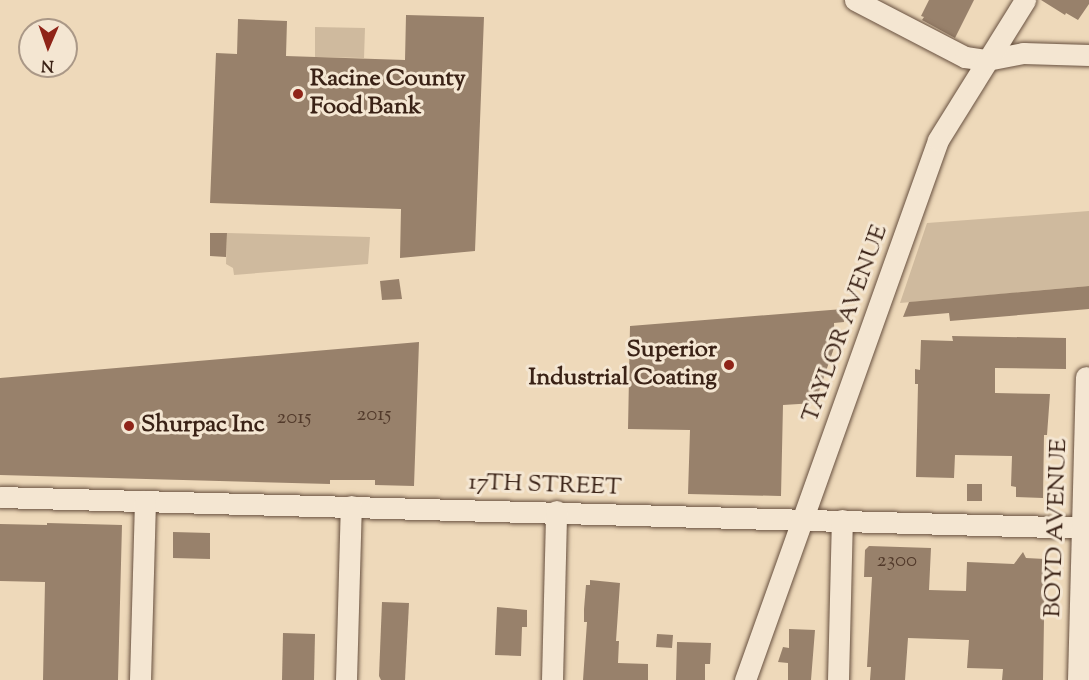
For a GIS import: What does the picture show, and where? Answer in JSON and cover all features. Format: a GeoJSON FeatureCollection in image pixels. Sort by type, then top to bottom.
{"type":"FeatureCollection","features":[{"type":"Feature","properties":{"kind":"street"},"geometry":{"type":"LineString","coordinates":[[855,0],[964,57],[987,60],[1023,53],[1089,55]]}},
{"type":"Feature","properties":{"kind":"street","name":"TAYLOR AVENUE"},"geometry":{"type":"LineString","coordinates":[[745,680],[938,141],[1025,0]]}},
{"type":"Feature","properties":{"kind":"street","name":"BOYD AVENUE"},"geometry":{"type":"LineString","coordinates":[[1078,680],[1086,528],[1086,377]]}},
{"type":"Feature","properties":{"kind":"street","name":"17TH STREET"},"geometry":{"type":"LineString","coordinates":[[0,497],[803,518],[1086,528]]}},
{"type":"Feature","properties":{"kind":"street"},"geometry":{"type":"LineString","coordinates":[[140,680],[145,501]]}},
{"type":"Feature","properties":{"kind":"street"},"geometry":{"type":"LineString","coordinates":[[346,680],[351,506]]}},
{"type":"Feature","properties":{"kind":"street"},"geometry":{"type":"LineString","coordinates":[[552,680],[556,511]]}},
{"type":"Feature","properties":{"kind":"street"},"geometry":{"type":"LineString","coordinates":[[838,680],[842,520]]}},
{"type":"Feature","properties":{"kind":"shaded area"},"geometry":{"type":"Polygon","coordinates":[[[315,27],[365,28],[364,58],[315,57],[315,27]]]}},
{"type":"Feature","properties":{"kind":"shaded area"},"geometry":{"type":"Polygon","coordinates":[[[1089,211],[1089,286],[900,303],[927,223],[1089,211]]]}},
{"type":"Feature","properties":{"kind":"shaded area"},"geometry":{"type":"Polygon","coordinates":[[[227,233],[370,237],[368,264],[234,275],[233,268],[226,264],[227,233]]]}},
{"type":"Feature","properties":{"kind":"building"},"geometry":{"type":"Polygon","coordinates":[[[929,0],[974,0],[955,38],[922,20],[924,17],[921,16],[929,0]]]}},
{"type":"Feature","properties":{"kind":"building"},"geometry":{"type":"Polygon","coordinates":[[[1041,0],[1089,0],[1089,4],[1078,20],[1041,0]]]}},
{"type":"Feature","properties":{"kind":"building"},"geometry":{"type":"Polygon","coordinates":[[[406,15],[484,17],[475,251],[400,258],[401,209],[210,203],[216,53],[237,54],[238,19],[287,21],[286,56],[405,60],[406,15]]]}},
{"type":"Feature","properties":{"kind":"building"},"geometry":{"type":"Polygon","coordinates":[[[210,233],[227,233],[226,257],[210,256],[210,233]]]}},
{"type":"Feature","properties":{"kind":"building"},"geometry":{"type":"Polygon","coordinates":[[[399,279],[402,299],[382,300],[380,281],[399,279]]]}},
{"type":"Feature","properties":{"kind":"building"},"geometry":{"type":"Polygon","coordinates":[[[1089,286],[1089,309],[950,321],[949,313],[903,317],[909,302],[1089,286]]]}},
{"type":"Feature","properties":{"kind":"building","name":"Superior Industrial Coating"},"geometry":{"type":"Polygon","coordinates":[[[843,309],[844,322],[834,323],[835,345],[815,403],[783,405],[781,496],[688,494],[690,430],[628,429],[630,326],[843,309]]]}},
{"type":"Feature","properties":{"kind":"building"},"geometry":{"type":"Polygon","coordinates":[[[952,336],[1066,338],[1066,369],[995,368],[995,393],[1050,394],[1047,435],[1044,435],[1043,498],[1016,497],[1016,487],[1011,486],[1012,456],[955,455],[954,478],[916,477],[918,384],[915,384],[915,369],[920,370],[921,340],[953,341],[952,336]]]}},
{"type":"Feature","properties":{"kind":"building"},"geometry":{"type":"Polygon","coordinates":[[[419,342],[414,486],[375,485],[375,480],[330,480],[330,484],[0,475],[0,378],[419,342]]]}},
{"type":"Feature","properties":{"kind":"building"},"geometry":{"type":"Polygon","coordinates":[[[967,484],[982,484],[982,501],[967,501],[967,484]]]}},
{"type":"Feature","properties":{"kind":"building"},"geometry":{"type":"Polygon","coordinates":[[[47,523],[122,525],[118,680],[43,680],[45,582],[0,581],[0,524],[47,525],[47,523]]]}},
{"type":"Feature","properties":{"kind":"building"},"geometry":{"type":"Polygon","coordinates":[[[173,532],[210,533],[210,559],[173,558],[173,532]]]}},
{"type":"Feature","properties":{"kind":"building"},"geometry":{"type":"Polygon","coordinates":[[[869,546],[931,548],[929,590],[966,591],[967,562],[1014,564],[1023,552],[1026,558],[1045,559],[1043,680],[1002,680],[1003,669],[967,668],[969,640],[908,638],[905,680],[870,680],[871,667],[867,667],[872,577],[864,577],[865,550],[869,546]]]}},
{"type":"Feature","properties":{"kind":"building"},"geometry":{"type":"Polygon","coordinates":[[[590,580],[620,583],[616,641],[619,641],[618,663],[648,664],[648,680],[583,680],[587,622],[584,622],[584,609],[586,585],[590,585],[590,580]]]}},
{"type":"Feature","properties":{"kind":"building"},"geometry":{"type":"Polygon","coordinates":[[[382,602],[409,603],[405,680],[381,680],[379,676],[382,602]]]}},
{"type":"Feature","properties":{"kind":"building"},"geometry":{"type":"Polygon","coordinates":[[[497,607],[527,610],[527,627],[522,627],[521,656],[495,655],[497,607]]]}},
{"type":"Feature","properties":{"kind":"building"},"geometry":{"type":"Polygon","coordinates":[[[789,629],[815,630],[811,680],[788,680],[788,663],[778,662],[783,647],[789,648],[789,629]]]}},
{"type":"Feature","properties":{"kind":"building"},"geometry":{"type":"Polygon","coordinates":[[[283,633],[315,634],[314,680],[282,680],[283,633]]]}},
{"type":"Feature","properties":{"kind":"building"},"geometry":{"type":"Polygon","coordinates":[[[657,634],[673,635],[672,648],[656,647],[657,634]]]}},
{"type":"Feature","properties":{"kind":"building"},"geometry":{"type":"Polygon","coordinates":[[[677,642],[711,643],[710,664],[705,664],[705,680],[676,680],[677,642]]]}},
{"type":"Feature","properties":{"kind":"place","name":"Racine County Food Bank"},"geometry":{"type":"Point","coordinates":[298,94]}},
{"type":"Feature","properties":{"kind":"place","name":"Superior Industrial Coating"},"geometry":{"type":"Point","coordinates":[729,365]}},
{"type":"Feature","properties":{"kind":"place","name":"Shurpac Inc"},"geometry":{"type":"Point","coordinates":[129,426]}}]}
